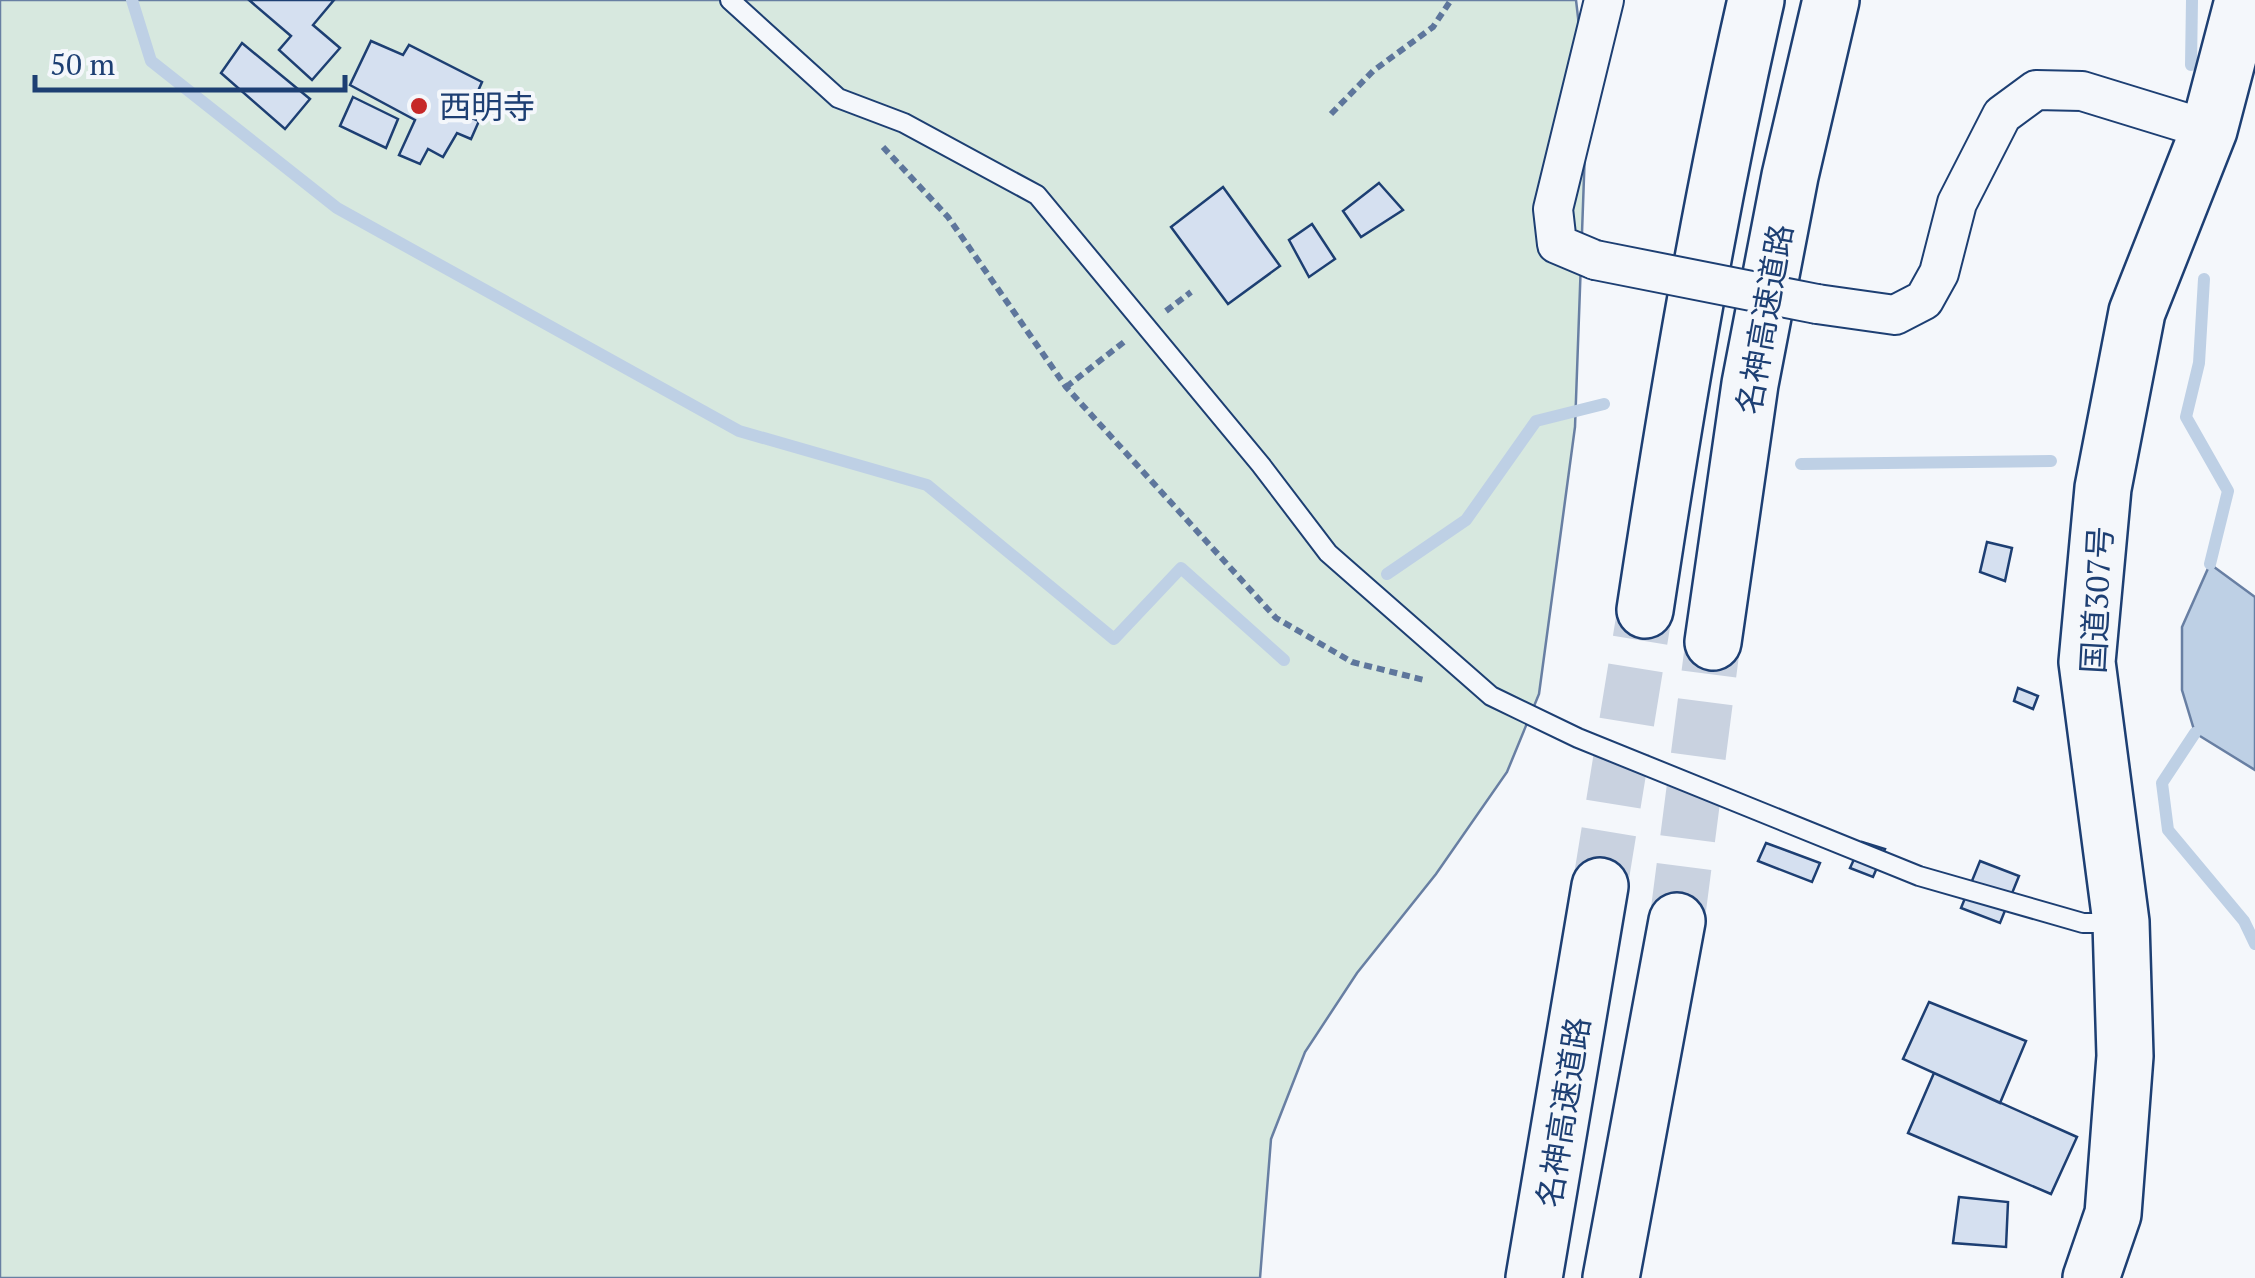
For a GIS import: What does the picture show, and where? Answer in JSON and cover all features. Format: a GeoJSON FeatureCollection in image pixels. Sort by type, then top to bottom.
{"type":"FeatureCollection","features":[{"type":"Feature","properties":{"kind":"highway"},"geometry":{"type":"LineString","coordinates":[[1644,610],[1712,198],[1756,0]]}},
{"type":"Feature","properties":{"kind":"highway","name":"名神高速道路"},"geometry":{"type":"LineString","coordinates":[[1713,642],[1750,384],[1790,176],[1831,0]]}},
{"type":"Feature","properties":{"kind":"highway","name":"国道307号"},"geometry":{"type":"LineString","coordinates":[[2091,1278],[2113,1214],[2125,1056],[2121,922],[2088,662],[2103,488],[2137,312],[2210,130],[2241,8],[2247,0]]}},
{"type":"Feature","properties":{"kind":"highway","name":"名神高速道路"},"geometry":{"type":"LineString","coordinates":[[1534,1278],[1600,886]]}},
{"type":"Feature","properties":{"kind":"highway"},"geometry":{"type":"LineString","coordinates":[[1611,1278],[1677,920]]}},
{"type":"Feature","properties":{"kind":"street"},"geometry":{"type":"LineString","coordinates":[[1604,0],[1553,209],[1558,244],[1595,260],[1818,304],[1895,315],[1924,300],[1939,273],[1957,203],[2002,115],[2036,90],[2082,90],[2210,130]]}},
{"type":"Feature","properties":{"kind":"lane"},"geometry":{"type":"LineString","coordinates":[[730,0],[838,98],[904,123],[1037,196],[1261,464],[1328,552],[1490,696],[1578,738],[1919,876],[2083,922],[2121,922]]}},
{"type":"Feature","properties":{"kind":"path"},"geometry":{"type":"LineString","coordinates":[[1331,114],[1373,71],[1433,27],[1451,0]]}},
{"type":"Feature","properties":{"kind":"path"},"geometry":{"type":"LineString","coordinates":[[838,98],[948,217],[1066,386],[1276,618],[1352,662],[1490,696]]}},
{"type":"Feature","properties":{"kind":"shaded area"},"geometry":{"type":"Polygon","coordinates":[[[0,0],[1576,0],[1587,94],[1575,427],[1539,694],[1507,772],[1436,874],[1357,973],[1305,1052],[1271,1139],[1260,1278],[0,1278],[0,0]]]}},
{"type":"Feature","properties":{"kind":"water"},"geometry":{"type":"Polygon","coordinates":[[[2210,564],[2255,597],[2255,770],[2195,733],[2182,690],[2182,627],[2210,564]]]}},
{"type":"Feature","properties":{"kind":"building"},"geometry":{"type":"Polygon","coordinates":[[[249,0],[334,0],[313,25],[340,48],[312,80],[279,50],[291,36],[249,0]]]}},
{"type":"Feature","properties":{"kind":"building"},"geometry":{"type":"Polygon","coordinates":[[[371,41],[403,55],[409,45],[482,82],[467,116],[479,121],[471,139],[457,133],[443,157],[428,149],[420,164],[399,155],[415,120],[350,85],[371,41]]]}},
{"type":"Feature","properties":{"kind":"building"},"geometry":{"type":"Polygon","coordinates":[[[242,43],[310,99],[285,129],[221,73],[242,43]]]}},
{"type":"Feature","properties":{"kind":"building"},"geometry":{"type":"Polygon","coordinates":[[[353,97],[398,119],[386,148],[340,126],[353,97]]]}},
{"type":"Feature","properties":{"kind":"building"},"geometry":{"type":"Polygon","coordinates":[[[1379,183],[1403,210],[1361,237],[1343,211],[1379,183]]]}},
{"type":"Feature","properties":{"kind":"building"},"geometry":{"type":"Polygon","coordinates":[[[1223,187],[1280,266],[1228,304],[1171,227],[1223,187]]]}},
{"type":"Feature","properties":{"kind":"building"},"geometry":{"type":"Polygon","coordinates":[[[1312,224],[1335,259],[1309,277],[1289,240],[1312,224]]]}},
{"type":"Feature","properties":{"kind":"building"},"geometry":{"type":"Polygon","coordinates":[[[1987,542],[2012,548],[2005,581],[1980,572],[1987,542]]]}},
{"type":"Feature","properties":{"kind":"building"},"geometry":{"type":"Polygon","coordinates":[[[2018,688],[2038,696],[2033,709],[2014,701],[2018,688]]]}},
{"type":"Feature","properties":{"kind":"building"},"geometry":{"type":"Polygon","coordinates":[[[1862,842],[1885,849],[1873,877],[1850,868],[1862,842]]]}},
{"type":"Feature","properties":{"kind":"building"},"geometry":{"type":"Polygon","coordinates":[[[1766,843],[1820,863],[1812,882],[1758,861],[1766,843]]]}},
{"type":"Feature","properties":{"kind":"building"},"geometry":{"type":"Polygon","coordinates":[[[1980,861],[2019,876],[2000,923],[1961,908],[1980,861]]]}},
{"type":"Feature","properties":{"kind":"building"},"geometry":{"type":"Polygon","coordinates":[[[1929,1002],[2026,1041],[2000,1103],[1903,1059],[1929,1002]]]}},
{"type":"Feature","properties":{"kind":"building"},"geometry":{"type":"Polygon","coordinates":[[[1934,1073],[2077,1137],[2051,1194],[1908,1133],[1934,1073]]]}},
{"type":"Feature","properties":{"kind":"building"},"geometry":{"type":"Polygon","coordinates":[[[1959,1197],[2008,1202],[2006,1247],[1953,1243],[1959,1197]]]}},
{"type":"Feature","properties":{"kind":"waterway"},"geometry":{"type":"LineString","coordinates":[[132,0],[151,61],[337,208],[739,431],[927,485],[1114,639],[1181,568],[1284,660]]}},
{"type":"Feature","properties":{"kind":"waterway"},"geometry":{"type":"LineString","coordinates":[[2191,65],[2192,0]]}},
{"type":"Feature","properties":{"kind":"waterway"},"geometry":{"type":"LineString","coordinates":[[2204,279],[2199,363],[2186,417],[2228,491],[2210,564]]}},
{"type":"Feature","properties":{"kind":"waterway"},"geometry":{"type":"LineString","coordinates":[[1387,574],[1466,520],[1536,421],[1604,404]]}},
{"type":"Feature","properties":{"kind":"waterway"},"geometry":{"type":"LineString","coordinates":[[1801,464],[2051,461]]}},
{"type":"Feature","properties":{"kind":"waterway"},"geometry":{"type":"LineString","coordinates":[[2195,733],[2162,783],[2168,830],[2244,921],[2255,944]]}},
{"type":"Feature","properties":{"kind":"tunnel"},"geometry":{"type":"LineString","coordinates":[[1600,886],[1645,610]]}},
{"type":"Feature","properties":{"kind":"tunnel"},"geometry":{"type":"LineString","coordinates":[[1677,921],[1713,642]]}},
{"type":"Feature","properties":{"kind":"place","name":"西明寺"},"geometry":{"type":"Point","coordinates":[419,106]}}]}
